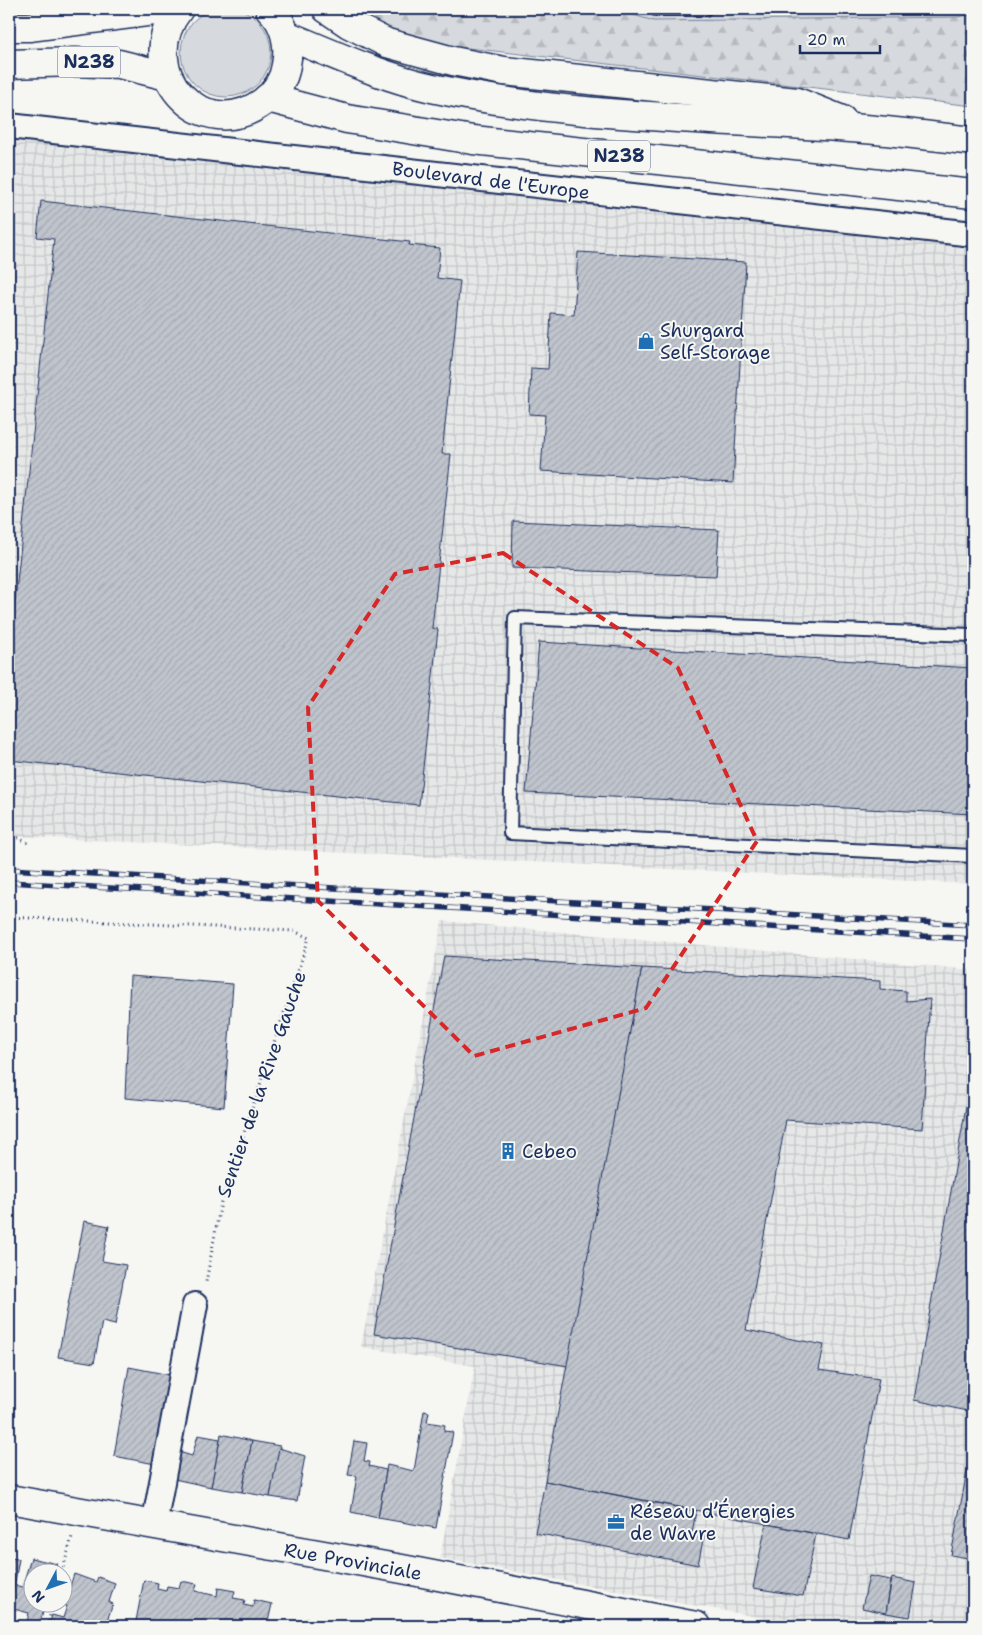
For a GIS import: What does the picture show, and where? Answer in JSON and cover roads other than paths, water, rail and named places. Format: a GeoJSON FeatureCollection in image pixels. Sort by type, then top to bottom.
{"type":"FeatureCollection","features":[{"type":"Feature","properties":{"kind":"main road","name":"N238"},"geometry":{"type":"LineString","coordinates":[[9,27],[30,27],[170,9]]}},
{"type":"Feature","properties":{"kind":"main road"},"geometry":{"type":"LineString","coordinates":[[179,9],[167,28],[164,40],[162,52],[167,76],[174,88],[193,106],[219,114],[245,112],[268,98],[282,80],[286,69],[288,47],[286,35],[281,23],[270,9]]}},
{"type":"Feature","properties":{"kind":"main road"},"geometry":{"type":"LineString","coordinates":[[327,9],[349,24],[387,43],[453,61],[504,71],[797,102],[864,129]]}},
{"type":"Feature","properties":{"kind":"main road","name":"N238"},"geometry":{"type":"LineString","coordinates":[[286,35],[368,68],[430,87],[507,102],[692,119],[864,129],[973,140]]}},
{"type":"Feature","properties":{"kind":"main road","name":"N238"},"geometry":{"type":"LineString","coordinates":[[9,64],[75,62],[119,64],[167,76]]}},
{"type":"Feature","properties":{"kind":"main road","name":"Boulevard de l'Europe"},"geometry":{"type":"LineString","coordinates":[[268,98],[347,119],[473,140],[973,194]]}},
{"type":"Feature","properties":{"kind":"main road","name":"Rue Provinciale"},"geometry":{"type":"LineString","coordinates":[[9,1499],[402,1569],[696,1626]]}},
{"type":"Feature","properties":{"kind":"street","name":"Boulevard de l'Europe"},"geometry":{"type":"LineString","coordinates":[[9,126],[973,234]]}},
{"type":"Feature","properties":{"kind":"street"},"geometry":{"type":"LineString","coordinates":[[154,1525],[196,1305]]}},
{"type":"Feature","properties":{"kind":"lane"},"geometry":{"type":"LineString","coordinates":[[656,9],[705,9]]}},
{"type":"Feature","properties":{"kind":"lane"},"geometry":{"type":"LineString","coordinates":[[973,635],[515,618],[510,834],[973,856]]}},
{"type":"Feature","properties":{"kind":"railway"},"geometry":{"type":"LineString","coordinates":[[9,869],[973,925]]}},
{"type":"Feature","properties":{"kind":"railway"},"geometry":{"type":"LineString","coordinates":[[9,882],[973,939]]}},
{"type":"Feature","properties":{"kind":"place","name":"Shurgard Self-Storage"},"geometry":{"type":"Point","coordinates":[646,341]}},
{"type":"Feature","properties":{"kind":"place","name":"Cebeo"},"geometry":{"type":"Point","coordinates":[508,1151]}},
{"type":"Feature","properties":{"kind":"place","name":"Réseau d’Énergies de Wavre"},"geometry":{"type":"Point","coordinates":[616,1522]}}]}
